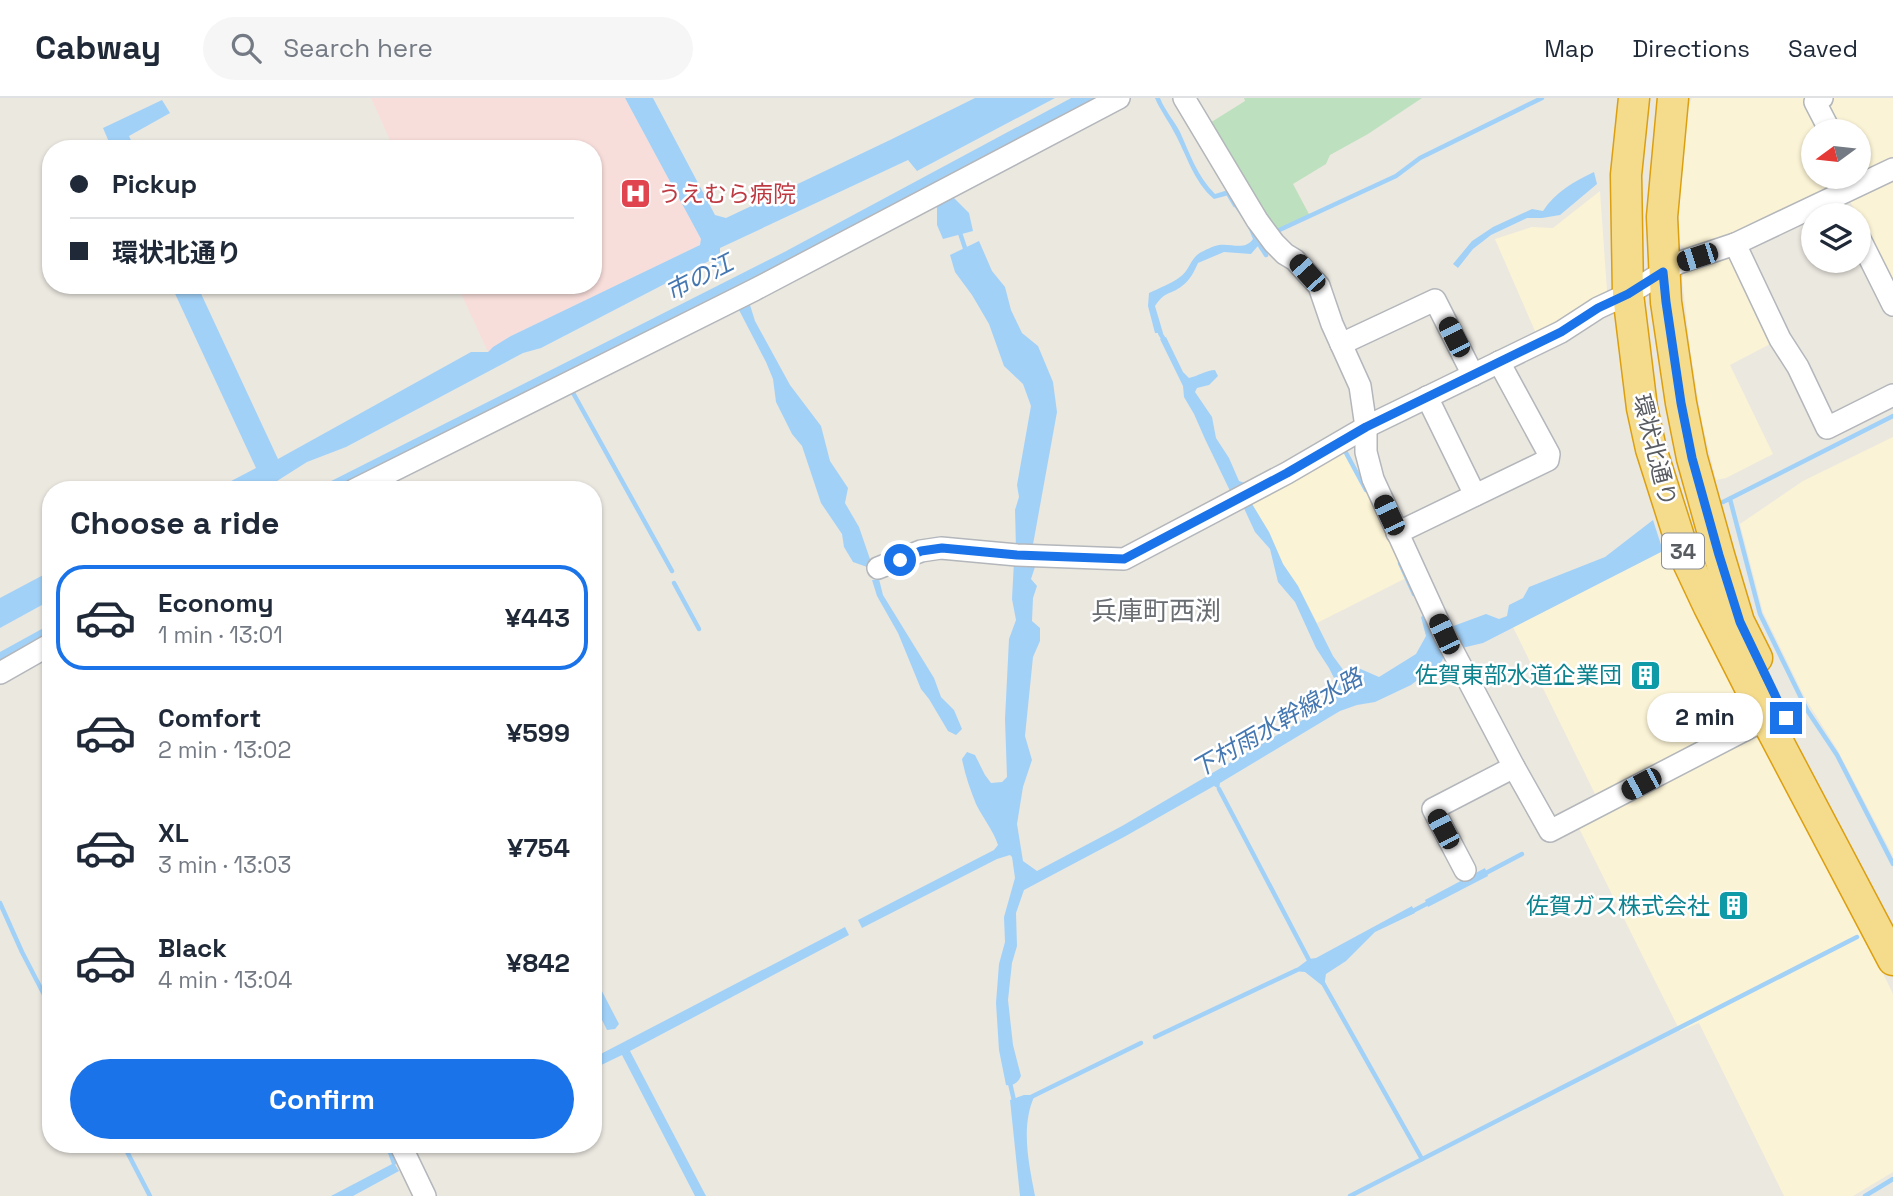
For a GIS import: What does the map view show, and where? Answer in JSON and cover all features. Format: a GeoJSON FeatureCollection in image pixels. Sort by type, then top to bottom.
{"type":"FeatureCollection","features":[{"type":"Feature","properties":{"kind":"highway","name":"環状北通り"},"geometry":{"type":"LineString","coordinates":[[1634,98],[1626,175],[1628,294],[1642,408],[1651,449],[1685,556],[1704,597],[1893,960]]}},
{"type":"Feature","properties":{"kind":"highway","name":"環状北通り"},"geometry":{"type":"LineString","coordinates":[[1673,98],[1661,217],[1663,272],[1681,403],[1692,458],[1740,622],[1786,718],[1893,917]]}},
{"type":"Feature","properties":{"kind":"street"},"geometry":{"type":"LineString","coordinates":[[372,481],[754,290],[1119,98]]}},
{"type":"Feature","properties":{"kind":"street"},"geometry":{"type":"LineString","coordinates":[[1184,98],[1257,220],[1274,243],[1296,260],[1319,286],[1360,386],[1366,427],[1366,452],[1373,479],[1449,643],[1550,831],[1766,719]]}},
{"type":"Feature","properties":{"kind":"street"},"geometry":{"type":"LineString","coordinates":[[1822,98],[1815,102],[1824,119]]}},
{"type":"Feature","properties":{"kind":"street"},"geometry":{"type":"LineString","coordinates":[[878,568],[921,551],[942,548],[1024,556],[1124,559],[1287,473],[1366,427],[1430,403],[1473,375],[1501,367],[1678,263],[1737,249],[1847,197],[1893,169]]}},
{"type":"Feature","properties":{"kind":"street"},"geometry":{"type":"LineString","coordinates":[[1737,249],[1827,428],[1893,395]]}},
{"type":"Feature","properties":{"kind":"street"},"geometry":{"type":"LineString","coordinates":[[1871,261],[1893,306]]}},
{"type":"Feature","properties":{"kind":"street"},"geometry":{"type":"LineString","coordinates":[[1341,344],[1435,300],[1473,375]]}},
{"type":"Feature","properties":{"kind":"street"},"geometry":{"type":"LineString","coordinates":[[1397,533],[1548,460],[1549,454],[1501,367]]}},
{"type":"Feature","properties":{"kind":"street"},"geometry":{"type":"LineString","coordinates":[[1430,403],[1475,495]]}},
{"type":"Feature","properties":{"kind":"street"},"geometry":{"type":"LineString","coordinates":[[0,673],[42,649]]}},
{"type":"Feature","properties":{"kind":"street"},"geometry":{"type":"LineString","coordinates":[[1465,870],[1433,809],[1514,768]]}},
{"type":"Feature","properties":{"kind":"street"},"geometry":{"type":"LineString","coordinates":[[404,1153],[425,1196]]}},
{"type":"Feature","properties":{"kind":"shaded area","name":"うえむら病院"},"geometry":{"type":"Polygon","coordinates":[[[371,98],[625,98],[701,239],[700,245],[602,292],[602,140],[390,140],[371,98]]]}},
{"type":"Feature","properties":{"kind":"shaded area"},"geometry":{"type":"Polygon","coordinates":[[[1692,98],[1811,98],[1817,119],[1801,119],[1801,189],[1837,189],[1809,203],[1801,203],[1801,207],[1762,227],[1689,253],[1679,243],[1679,186],[1684,118],[1692,98]]]}},
{"type":"Feature","properties":{"kind":"shaded area"},"geometry":{"type":"Polygon","coordinates":[[[1834,98],[1893,98],[1893,162],[1871,170],[1871,119],[1831,119],[1826,109],[1828,102],[1834,98]]]}},
{"type":"Feature","properties":{"kind":"shaded area"},"geometry":{"type":"Polygon","coordinates":[[[1893,176],[1893,290],[1871,244],[1871,203],[1851,203],[1848,197],[1871,189],[1871,186],[1893,176]]]}},
{"type":"Feature","properties":{"kind":"shaded area"},"geometry":{"type":"Polygon","coordinates":[[[1600,191],[1607,291],[1561,326],[1538,338],[1495,239],[1532,227],[1553,228],[1600,191]]]}},
{"type":"Feature","properties":{"kind":"shaded area"},"geometry":{"type":"Polygon","coordinates":[[[1732,254],[1774,342],[1730,365],[1773,454],[1726,478],[1716,480],[1702,422],[1682,278],[1685,271],[1732,254]]]}},
{"type":"Feature","properties":{"kind":"shaded area","name":"うえむら病院"},"geometry":{"type":"Polygon","coordinates":[[[461,294],[598,294],[511,336],[488,352],[461,294]]]}},
{"type":"Feature","properties":{"kind":"shaded area"},"geometry":{"type":"Polygon","coordinates":[[[1893,437],[1893,856],[1837,749],[1805,698],[1763,612],[1740,524],[1803,481],[1893,437]]]}},
{"type":"Feature","properties":{"kind":"shaded area"},"geometry":{"type":"Polygon","coordinates":[[[1343,446],[1380,512],[1408,577],[1317,623],[1249,499],[1343,446]]]}},
{"type":"Feature","properties":{"kind":"shaded area"},"geometry":{"type":"Polygon","coordinates":[[[1668,548],[1893,994],[1893,1172],[1853,1196],[1784,1196],[1699,1023],[1680,1031],[1572,814],[1598,800],[1513,627],[1668,548]]]}},
{"type":"Feature","properties":{"kind":"green space"},"geometry":{"type":"Polygon","coordinates":[[[1244,98],[1422,98],[1368,134],[1330,155],[1326,164],[1293,184],[1310,216],[1274,233],[1205,126],[1245,101],[1244,98]]]}},
{"type":"Feature","properties":{"kind":"water"},"geometry":{"type":"Polygon","coordinates":[[[625,98],[653,98],[715,215],[726,218],[975,98],[1055,98],[917,171],[908,160],[720,248],[724,264],[720,266],[709,261],[541,348],[523,353],[346,447],[307,462],[277,481],[231,481],[256,468],[175,294],[201,294],[278,459],[471,352],[488,352],[511,336],[700,245],[701,239],[625,98]]]}},
{"type":"Feature","properties":{"kind":"water"},"geometry":{"type":"Polygon","coordinates":[[[1155,98],[1160,98],[1209,187],[1215,194],[1228,190],[1229,195],[1214,199],[1207,192],[1155,98]]]}},
{"type":"Feature","properties":{"kind":"water"},"geometry":{"type":"Polygon","coordinates":[[[162,100],[170,113],[129,136],[131,140],[108,140],[103,128],[162,100]]]}},
{"type":"Feature","properties":{"kind":"water"},"geometry":{"type":"Polygon","coordinates":[[[1594,172],[1597,184],[1560,215],[1527,218],[1491,235],[1473,249],[1458,268],[1453,264],[1472,241],[1493,227],[1532,209],[1543,211],[1559,193],[1594,172]]]}},
{"type":"Feature","properties":{"kind":"water"},"geometry":{"type":"Polygon","coordinates":[[[953,197],[969,213],[973,231],[943,239],[937,225],[937,204],[953,197]]]}},
{"type":"Feature","properties":{"kind":"water"},"geometry":{"type":"Polygon","coordinates":[[[1237,203],[1263,240],[1251,254],[1224,252],[1198,263],[1185,284],[1165,295],[1155,306],[1163,333],[1155,333],[1148,306],[1149,293],[1183,275],[1195,257],[1202,252],[1218,245],[1245,245],[1253,239],[1234,206],[1237,203]]]}},
{"type":"Feature","properties":{"kind":"water"},"geometry":{"type":"Polygon","coordinates":[[[979,241],[992,271],[1005,287],[1011,310],[1022,333],[1038,346],[1053,382],[1057,412],[1032,550],[1016,549],[1015,510],[1031,406],[1023,384],[1004,366],[989,324],[955,272],[950,255],[979,241]]]}},
{"type":"Feature","properties":{"kind":"water"},"geometry":{"type":"Polygon","coordinates":[[[742,304],[750,305],[755,321],[790,385],[821,426],[830,461],[848,488],[845,503],[859,527],[871,562],[867,567],[853,562],[844,547],[842,534],[821,503],[802,446],[792,434],[776,402],[773,379],[739,310],[742,304]]]}},
{"type":"Feature","properties":{"kind":"water"},"geometry":{"type":"Polygon","coordinates":[[[1166,337],[1183,372],[1189,378],[1215,370],[1218,376],[1209,385],[1197,388],[1195,392],[1212,417],[1216,438],[1239,481],[1248,484],[1232,495],[1184,397],[1183,386],[1160,339],[1166,337]]]}},
{"type":"Feature","properties":{"kind":"water"},"geometry":{"type":"Polygon","coordinates":[[[1249,499],[1269,532],[1283,564],[1298,586],[1333,656],[1348,674],[1356,667],[1379,677],[1416,654],[1426,636],[1421,617],[1425,614],[1448,628],[1486,614],[1499,619],[1507,616],[1509,605],[1523,598],[1529,587],[1605,557],[1653,520],[1663,551],[1483,643],[1445,652],[1442,661],[1411,685],[1375,702],[1340,711],[1220,783],[1219,789],[1214,786],[1024,890],[1016,913],[1017,946],[1012,963],[1008,1000],[1013,1045],[1021,1076],[1015,1084],[1006,1085],[999,1050],[996,1003],[999,964],[1005,942],[1004,917],[1015,878],[1012,857],[1010,855],[997,859],[862,928],[858,920],[994,850],[998,845],[976,804],[962,759],[967,752],[975,755],[991,783],[1002,782],[1007,777],[1005,719],[1009,639],[1016,620],[1012,599],[1014,561],[1036,564],[1031,579],[1037,586],[1033,598],[1032,621],[1040,628],[1040,641],[1033,657],[1025,736],[1032,760],[1023,787],[1017,824],[1023,861],[1037,871],[1122,826],[1318,711],[1336,690],[1335,680],[1316,648],[1295,602],[1278,582],[1270,549],[1255,532],[1242,504],[1249,499]]]}},
{"type":"Feature","properties":{"kind":"water"},"geometry":{"type":"Polygon","coordinates":[[[42,576],[42,605],[0,628],[0,598],[42,576]]]}},
{"type":"Feature","properties":{"kind":"water"},"geometry":{"type":"Polygon","coordinates":[[[879,579],[883,595],[934,678],[941,697],[954,710],[962,729],[956,735],[948,731],[921,689],[898,633],[877,596],[872,580],[879,579]]]}},
{"type":"Feature","properties":{"kind":"water"},"geometry":{"type":"Polygon","coordinates":[[[1485,868],[1488,876],[1428,907],[1425,900],[1485,868]]]}},
{"type":"Feature","properties":{"kind":"water"},"geometry":{"type":"Polygon","coordinates":[[[1412,906],[1415,913],[1375,932],[1346,961],[1326,974],[1324,987],[1305,972],[1293,971],[1309,959],[1316,958],[1412,906]]]}},
{"type":"Feature","properties":{"kind":"water"},"geometry":{"type":"Polygon","coordinates":[[[845,927],[849,935],[630,1051],[706,1196],[695,1196],[622,1055],[602,1065],[602,1053],[845,927]]]}},
{"type":"Feature","properties":{"kind":"water"},"geometry":{"type":"Polygon","coordinates":[[[602,991],[619,1024],[615,1029],[607,1030],[602,1020],[602,991]]]}},
{"type":"Feature","properties":{"kind":"water"},"geometry":{"type":"Polygon","coordinates":[[[1024,1095],[1035,1095],[1030,1107],[1027,1132],[1028,1158],[1035,1196],[1020,1196],[1010,1100],[1024,1095]]]}},
{"type":"Feature","properties":{"kind":"water"},"geometry":{"type":"Polygon","coordinates":[[[394,1163],[399,1171],[353,1196],[331,1196],[394,1163]]]}},
{"type":"Feature","properties":{"kind":"waterway","name":"市の江"},"geometry":{"type":"LineString","coordinates":[[347,481],[790,257],[1086,98]]}},
{"type":"Feature","properties":{"kind":"waterway"},"geometry":{"type":"LineString","coordinates":[[1275,232],[1396,176],[1420,158],[1542,98]]}},
{"type":"Feature","properties":{"kind":"waterway"},"geometry":{"type":"LineString","coordinates":[[1229,195],[1235,205]]}},
{"type":"Feature","properties":{"kind":"waterway"},"geometry":{"type":"LineString","coordinates":[[959,230],[966,251]]}},
{"type":"Feature","properties":{"kind":"waterway"},"geometry":{"type":"LineString","coordinates":[[1259,244],[1266,255]]}},
{"type":"Feature","properties":{"kind":"waterway"},"geometry":{"type":"LineString","coordinates":[[1160,333],[1163,338]]}},
{"type":"Feature","properties":{"kind":"waterway"},"geometry":{"type":"LineString","coordinates":[[572,391],[672,571]]}},
{"type":"Feature","properties":{"kind":"waterway","name":"下村雨水幹線水路"},"geometry":{"type":"LineString","coordinates":[[1723,502],[1893,416]]}},
{"type":"Feature","properties":{"kind":"waterway"},"geometry":{"type":"LineString","coordinates":[[1345,451],[1366,490]]}},
{"type":"Feature","properties":{"kind":"waterway"},"geometry":{"type":"LineString","coordinates":[[1730,499],[1760,614],[1807,710],[1837,755],[1893,864]]}},
{"type":"Feature","properties":{"kind":"waterway"},"geometry":{"type":"LineString","coordinates":[[1400,563],[1414,594]]}},
{"type":"Feature","properties":{"kind":"waterway"},"geometry":{"type":"LineString","coordinates":[[674,583],[699,629]]}},
{"type":"Feature","properties":{"kind":"waterway","name":"市の江"},"geometry":{"type":"LineString","coordinates":[[0,660],[42,637]]}},
{"type":"Feature","properties":{"kind":"waterway"},"geometry":{"type":"LineString","coordinates":[[1219,789],[1310,962]]}},
{"type":"Feature","properties":{"kind":"waterway"},"geometry":{"type":"LineString","coordinates":[[1484,874],[1522,854]]}},
{"type":"Feature","properties":{"kind":"waterway"},"geometry":{"type":"LineString","coordinates":[[1409,913],[1432,901]]}},
{"type":"Feature","properties":{"kind":"waterway"},"geometry":{"type":"LineString","coordinates":[[0,903],[42,991]]}},
{"type":"Feature","properties":{"kind":"waterway"},"geometry":{"type":"LineString","coordinates":[[1350,1196],[1857,937]]}},
{"type":"Feature","properties":{"kind":"waterway"},"geometry":{"type":"LineString","coordinates":[[1155,1037],[1297,970]]}},
{"type":"Feature","properties":{"kind":"waterway"},"geometry":{"type":"LineString","coordinates":[[1323,983],[1422,1159]]}},
{"type":"Feature","properties":{"kind":"waterway"},"geometry":{"type":"LineString","coordinates":[[1031,1097],[1141,1043]]}},
{"type":"Feature","properties":{"kind":"waterway"},"geometry":{"type":"LineString","coordinates":[[1010,1083],[1015,1105]]}},
{"type":"Feature","properties":{"kind":"waterway"},"geometry":{"type":"LineString","coordinates":[[128,1153],[150,1196]]}},
{"type":"Feature","properties":{"kind":"waterway"},"geometry":{"type":"LineString","coordinates":[[390,1153],[394,1163]]}},
{"type":"Feature","properties":{"kind":"waterway"},"geometry":{"type":"LineString","coordinates":[[1865,1196],[1893,1179]]}},
{"type":"Feature","properties":{"kind":"place","name":"うえむら病院"},"geometry":{"type":"Point","coordinates":[635,194]}},
{"type":"Feature","properties":{"kind":"place","name":"佐賀東部水道企業団"},"geometry":{"type":"Point","coordinates":[1645,675]}},
{"type":"Feature","properties":{"kind":"place","name":"佐賀ガス株式会社"},"geometry":{"type":"Point","coordinates":[1733,906]}},
{"type":"Feature","properties":{"kind":"district","name":"兵庫町西渕"},"geometry":{"type":"Point","coordinates":[1156,611]}},
{"type":"Feature","properties":{"kind":"route"},"geometry":{"type":"LineString","coordinates":[[900,560],[921,551],[942,548],[1017,555],[1124,559],[1287,473],[1366,427],[1561,332],[1663,272],[1681,403],[1692,458],[1740,622],[1786,718]]}}]}
